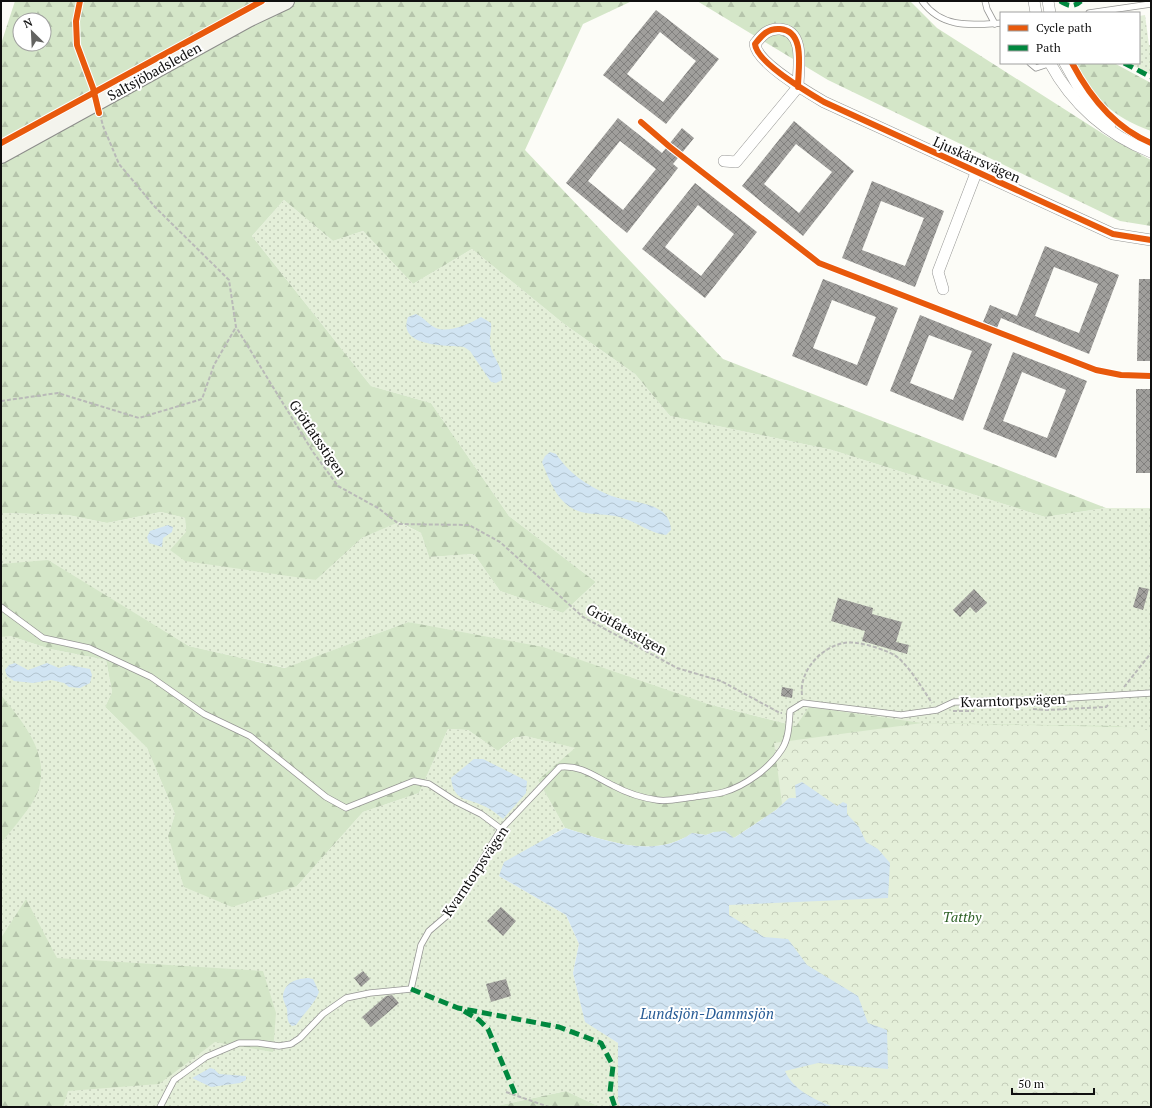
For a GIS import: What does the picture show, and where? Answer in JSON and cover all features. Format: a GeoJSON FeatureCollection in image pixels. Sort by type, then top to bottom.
{"type":"FeatureCollection","features":[{"type":"Feature","properties":{"kind":"main road","name":"Saltsjöbadsleden"},"geometry":{"type":"LineString","coordinates":[[1,155],[248,19],[286,1]]}},
{"type":"Feature","properties":{"kind":"street"},"geometry":{"type":"LineString","coordinates":[[1034,1],[1036,12]]}},
{"type":"Feature","properties":{"kind":"street"},"geometry":{"type":"LineString","coordinates":[[1048,1],[1050,12]]}},
{"type":"Feature","properties":{"kind":"street","name":"Ljuskärrsvägen"},"geometry":{"type":"LineString","coordinates":[[798,87],[798,46],[793,34],[786,29],[778,28],[763,33],[755,44],[758,54],[798,87],[824,102],[976,173],[1113,234],[1151,240]]}},
{"type":"Feature","properties":{"kind":"street"},"geometry":{"type":"LineString","coordinates":[[1051,64],[1070,94],[1084,110],[1103,126],[1124,139],[1151,152]]}},
{"type":"Feature","properties":{"kind":"street"},"geometry":{"type":"LineString","coordinates":[[1065,64],[1079,88],[1124,139]]}},
{"type":"Feature","properties":{"kind":"street"},"geometry":{"type":"LineString","coordinates":[[724,161],[736,162],[798,87]]}},
{"type":"Feature","properties":{"kind":"street"},"geometry":{"type":"LineString","coordinates":[[943,289],[938,272],[976,173]]}},
{"type":"Feature","properties":{"kind":"lane"},"geometry":{"type":"LineString","coordinates":[[922,1],[934,15],[953,22],[972,26],[998,23]]}},
{"type":"Feature","properties":{"kind":"lane"},"geometry":{"type":"LineString","coordinates":[[986,1],[987,9],[998,23]]}},
{"type":"Feature","properties":{"kind":"lane"},"geometry":{"type":"LineString","coordinates":[[1094,12],[1144,3],[1151,4]]}},
{"type":"Feature","properties":{"kind":"lane"},"geometry":{"type":"LineString","coordinates":[[1031,64],[1036,68],[1047,64]]}},
{"type":"Feature","properties":{"kind":"lane"},"geometry":{"type":"LineString","coordinates":[[1,608],[43,638],[89,648],[151,677],[204,714],[250,736],[326,797],[346,808],[414,781],[429,784],[455,801],[481,814],[501,829]]}},
{"type":"Feature","properties":{"kind":"lane","name":"Kvarntorpsvägen"},"geometry":{"type":"LineString","coordinates":[[803,703],[900,715],[937,710],[954,702],[1037,700],[1151,693]]}},
{"type":"Feature","properties":{"kind":"lane"},"geometry":{"type":"LineString","coordinates":[[790,711],[803,703]]}},
{"type":"Feature","properties":{"kind":"lane","name":"Kvarntorpsvägen"},"geometry":{"type":"LineString","coordinates":[[160,1107],[174,1080],[206,1057],[239,1043],[258,1043],[279,1046],[291,1044],[300,1038],[323,1014],[346,998],[370,993],[411,989],[421,945],[429,931],[450,913],[501,829],[560,767],[573,766],[596,776],[615,787],[636,795],[659,801],[724,792],[748,780],[768,766],[782,749],[789,731],[790,711]]}},
{"type":"Feature","properties":{"kind":"path"},"geometry":{"type":"LineString","coordinates":[[1,401],[58,393],[139,418],[202,399],[214,365],[236,327],[229,280],[155,208],[118,164],[98,110]]}},
{"type":"Feature","properties":{"kind":"path"},"geometry":{"type":"LineString","coordinates":[[803,703],[801,690],[803,679],[812,664],[824,651],[845,642],[870,646],[896,656],[911,673],[937,710]]}},
{"type":"Feature","properties":{"kind":"path"},"geometry":{"type":"LineString","coordinates":[[1117,695],[1151,654]]}},
{"type":"Feature","properties":{"kind":"path"},"geometry":{"type":"LineString","coordinates":[[506,1092],[549,1107]]}},
{"type":"Feature","properties":{"kind":"green space"},"geometry":{"type":"Polygon","coordinates":[[[15,1],[632,1],[583,24],[525,150],[723,359],[1106,508],[1045,517],[832,450],[670,416],[635,374],[564,324],[472,249],[413,284],[363,231],[333,241],[284,200],[252,236],[371,386],[431,403],[509,516],[596,582],[563,613],[500,591],[474,554],[429,557],[421,533],[399,522],[362,538],[316,580],[185,561],[170,550],[186,532],[185,518],[161,512],[107,523],[68,515],[1,513],[1,44],[15,1]]]}},
{"type":"Feature","properties":{"kind":"green space"},"geometry":{"type":"Polygon","coordinates":[[[697,1],[910,1],[937,28],[1108,137],[1151,160],[1151,226],[1120,221],[828,80],[697,1]]]}},
{"type":"Feature","properties":{"kind":"green space"},"geometry":{"type":"Polygon","coordinates":[[[1145,15],[1149,45],[1151,45],[1151,75],[1130,64],[1140,64],[1140,16],[1145,15]]]}},
{"type":"Feature","properties":{"kind":"green space"},"geometry":{"type":"Polygon","coordinates":[[[1076,64],[1116,64],[1151,83],[1151,131],[1125,120],[1115,113],[1098,97],[1082,76],[1076,64]]]}},
{"type":"Feature","properties":{"kind":"green space"},"geometry":{"type":"Polygon","coordinates":[[[284,200],[333,241],[363,231],[413,284],[472,249],[564,324],[635,374],[670,416],[832,450],[1045,517],[1106,508],[1151,508],[1151,731],[1123,727],[796,726],[708,704],[408,622],[286,668],[189,646],[48,561],[10,636],[50,649],[106,660],[112,692],[105,707],[147,748],[175,814],[168,836],[297,886],[363,812],[419,793],[448,729],[468,730],[498,751],[515,738],[525,736],[576,748],[538,780],[565,828],[553,834],[499,876],[566,915],[579,944],[573,973],[585,1021],[618,1043],[618,1101],[621,1107],[600,1107],[566,1091],[492,1107],[1,1107],[1,844],[37,795],[1,704],[1,513],[68,515],[107,523],[161,512],[185,518],[186,532],[316,580],[362,538],[398,522],[421,533],[429,557],[474,554],[500,591],[563,613],[596,582],[509,516],[431,403],[371,386],[252,236],[284,200]]]}},
{"type":"Feature","properties":{"kind":"green space"},"geometry":{"type":"Polygon","coordinates":[[[48,560],[189,646],[285,668],[408,622],[543,647],[708,704],[796,726],[809,707],[922,723],[1117,726],[1151,731],[1151,1107],[789,798],[776,810],[734,838],[714,832],[706,835],[692,833],[677,841],[662,845],[645,846],[612,842],[565,828],[538,780],[575,748],[525,736],[514,738],[498,751],[468,730],[448,729],[419,793],[363,812],[297,886],[232,907],[184,887],[168,836],[175,814],[147,748],[105,707],[112,692],[106,660],[50,649],[10,636],[1,637],[1,564],[48,560]]]}},
{"type":"Feature","properties":{"kind":"green space"},"geometry":{"type":"Polygon","coordinates":[[[1,695],[18,717],[33,741],[41,766],[41,780],[35,799],[1,844],[1,695]]]}},
{"type":"Feature","properties":{"kind":"green space","name":"Tattby"},"geometry":{"type":"Polygon","coordinates":[[[922,723],[1123,727],[1151,731],[1151,1107],[700,1107],[655,935],[787,842],[774,743],[922,723]]]}},
{"type":"Feature","properties":{"kind":"green space"},"geometry":{"type":"Polygon","coordinates":[[[26,899],[57,958],[263,971],[276,1013],[273,1052],[215,1042],[159,1084],[68,1091],[63,1107],[1,1107],[1,938],[26,899]]]}},
{"type":"Feature","properties":{"kind":"green space"},"geometry":{"type":"Polygon","coordinates":[[[566,1091],[600,1107],[492,1107],[566,1091]]]}},
{"type":"Feature","properties":{"kind":"water"},"geometry":{"type":"Polygon","coordinates":[[[416,314],[436,328],[444,330],[467,324],[481,317],[491,323],[490,344],[501,370],[502,380],[496,383],[491,382],[470,351],[464,347],[435,345],[416,339],[409,334],[406,327],[408,317],[416,314]]]}},
{"type":"Feature","properties":{"kind":"water"},"geometry":{"type":"Polygon","coordinates":[[[550,452],[556,454],[567,468],[593,487],[618,498],[648,505],[664,513],[669,520],[671,530],[666,535],[660,534],[623,518],[586,513],[569,507],[553,487],[542,462],[545,456],[550,452]]]}},
{"type":"Feature","properties":{"kind":"water"},"geometry":{"type":"Polygon","coordinates":[[[168,525],[173,527],[172,532],[163,538],[162,547],[149,543],[147,537],[150,531],[168,525]]]}},
{"type":"Feature","properties":{"kind":"water"},"geometry":{"type":"Polygon","coordinates":[[[15,663],[28,670],[47,663],[59,668],[69,665],[90,669],[92,675],[90,683],[80,688],[69,687],[64,683],[51,680],[33,683],[14,681],[7,676],[5,670],[9,665],[15,663]]]}},
{"type":"Feature","properties":{"kind":"water"},"geometry":{"type":"Polygon","coordinates":[[[474,759],[483,759],[527,781],[526,793],[503,819],[496,813],[478,803],[462,798],[455,791],[451,778],[474,759]]]}},
{"type":"Feature","properties":{"kind":"water","name":"Lundsjön-Dammsjön"},"geometry":{"type":"Polygon","coordinates":[[[802,782],[837,806],[843,802],[847,804],[847,814],[859,827],[866,842],[878,849],[890,863],[888,898],[729,905],[729,915],[764,937],[788,939],[807,965],[858,996],[868,1023],[887,1030],[888,1069],[818,1063],[785,1071],[793,1084],[805,1094],[834,1107],[621,1107],[618,1101],[618,1043],[585,1022],[573,973],[579,944],[566,915],[499,876],[504,862],[565,828],[612,842],[645,846],[662,845],[677,841],[692,833],[706,835],[714,832],[725,831],[734,838],[776,810],[789,798],[796,798],[795,785],[802,782]]]}},
{"type":"Feature","properties":{"kind":"water"},"geometry":{"type":"Polygon","coordinates":[[[308,978],[313,979],[319,992],[296,1025],[292,1026],[288,1021],[287,1009],[283,998],[284,992],[291,982],[308,978]]]}},
{"type":"Feature","properties":{"kind":"water"},"geometry":{"type":"Polygon","coordinates":[[[210,1068],[214,1069],[219,1074],[246,1076],[246,1080],[240,1083],[211,1087],[192,1078],[210,1068]]]}},
{"type":"Feature","properties":{"kind":"building"},"geometry":{"type":"Polygon","coordinates":[[[656,10],[719,59],[666,124],[603,75],[656,10]],[[660,32],[627,74],[663,102],[696,61],[660,32]]]}},
{"type":"Feature","properties":{"kind":"building"},"geometry":{"type":"Polygon","coordinates":[[[618,118],[662,153],[682,128],[694,138],[673,164],[678,168],[627,233],[566,183],[618,118]],[[620,141],[588,181],[623,210],[656,169],[620,141]]]}},
{"type":"Feature","properties":{"kind":"building"},"geometry":{"type":"Polygon","coordinates":[[[794,121],[854,171],[803,236],[742,186],[794,121]],[[796,144],[764,184],[799,213],[832,172],[796,144]]]}},
{"type":"Feature","properties":{"kind":"building"},"geometry":{"type":"Polygon","coordinates":[[[872,181],[944,211],[915,287],[842,258],[872,181]],[[881,201],[862,250],[905,266],[924,218],[881,201]]]}},
{"type":"Feature","properties":{"kind":"building"},"geometry":{"type":"Polygon","coordinates":[[[695,183],[757,232],[705,298],[642,249],[695,183]],[[698,205],[665,247],[701,276],[734,234],[698,205]]]}},
{"type":"Feature","properties":{"kind":"building"},"geometry":{"type":"Polygon","coordinates":[[[1045,246],[1119,275],[1089,354],[1001,318],[997,328],[983,322],[990,305],[1017,316],[1045,246]],[[1054,267],[1035,316],[1079,333],[1098,284],[1054,267]]]}},
{"type":"Feature","properties":{"kind":"building"},"geometry":{"type":"Polygon","coordinates":[[[823,279],[898,308],[867,386],[792,356],[823,279]],[[832,300],[813,348],[857,365],[876,317],[832,300]]]}},
{"type":"Feature","properties":{"kind":"building"},"geometry":{"type":"Polygon","coordinates":[[[1139,279],[1151,279],[1151,361],[1137,361],[1139,279]]]}},
{"type":"Feature","properties":{"kind":"building"},"geometry":{"type":"Polygon","coordinates":[[[920,315],[992,344],[963,421],[890,391],[920,315]],[[929,335],[910,383],[953,400],[972,351],[929,335]]]}},
{"type":"Feature","properties":{"kind":"building"},"geometry":{"type":"Polygon","coordinates":[[[1013,352],[1087,381],[1056,458],[983,429],[1013,352]],[[1022,372],[1003,421],[1047,438],[1066,390],[1022,372]]]}},
{"type":"Feature","properties":{"kind":"building"},"geometry":{"type":"Polygon","coordinates":[[[1136,389],[1151,389],[1151,473],[1136,473],[1136,389]]]}},
{"type":"Feature","properties":{"kind":"building"},"geometry":{"type":"Polygon","coordinates":[[[1139,587],[1149,589],[1143,610],[1133,607],[1139,587]]]}},
{"type":"Feature","properties":{"kind":"building"},"geometry":{"type":"Polygon","coordinates":[[[974,589],[987,603],[976,613],[970,607],[960,617],[953,610],[974,589]]]}},
{"type":"Feature","properties":{"kind":"building"},"geometry":{"type":"Polygon","coordinates":[[[838,598],[873,608],[872,614],[902,622],[896,642],[909,645],[907,654],[862,641],[865,631],[831,621],[838,598]]]}},
{"type":"Feature","properties":{"kind":"building"},"geometry":{"type":"Polygon","coordinates":[[[782,687],[793,689],[792,698],[781,696],[782,687]]]}},
{"type":"Feature","properties":{"kind":"building"},"geometry":{"type":"Polygon","coordinates":[[[501,907],[516,921],[503,936],[487,921],[501,907]]]}},
{"type":"Feature","properties":{"kind":"building"},"geometry":{"type":"Polygon","coordinates":[[[363,971],[370,979],[361,987],[354,978],[363,971]]]}},
{"type":"Feature","properties":{"kind":"building"},"geometry":{"type":"Polygon","coordinates":[[[506,979],[511,996],[491,1002],[486,984],[506,979]]]}},
{"type":"Feature","properties":{"kind":"building"},"geometry":{"type":"Polygon","coordinates":[[[392,995],[399,1003],[371,1027],[362,1017],[386,996],[392,995]]]}},
{"type":"Feature","properties":{"kind":"marked path"},"geometry":{"type":"LineString","coordinates":[[1060,1],[1070,6],[1081,1]]}},
{"type":"Feature","properties":{"kind":"marked path"},"geometry":{"type":"LineString","coordinates":[[1126,64],[1151,77]]}},
{"type":"Feature","properties":{"kind":"marked path"},"geometry":{"type":"LineString","coordinates":[[411,989],[458,1008],[559,1027],[601,1043],[613,1066],[610,1092],[615,1107]]}},
{"type":"Feature","properties":{"kind":"marked path"},"geometry":{"type":"LineString","coordinates":[[464,1011],[479,1020],[488,1029],[516,1096]]}},
{"type":"Feature","properties":{"kind":"cycle path"},"geometry":{"type":"LineString","coordinates":[[80,1],[76,21],[77,45],[93,88],[99,113]]}},
{"type":"Feature","properties":{"kind":"cycle path"},"geometry":{"type":"LineString","coordinates":[[1,143],[262,1]]}},
{"type":"Feature","properties":{"kind":"cycle path"},"geometry":{"type":"LineString","coordinates":[[798,87],[798,79],[799,71],[799,52],[794,36],[788,31],[780,29],[769,31],[755,44],[764,59],[773,68],[795,84],[806,91],[824,102],[1113,234],[1151,240]]}},
{"type":"Feature","properties":{"kind":"cycle path"},"geometry":{"type":"LineString","coordinates":[[1073,64],[1087,88],[1105,110],[1126,129],[1151,143]]}},
{"type":"Feature","properties":{"kind":"cycle path"},"geometry":{"type":"LineString","coordinates":[[641,122],[670,147],[819,263],[1096,370],[1121,375],[1151,376]]}}]}
